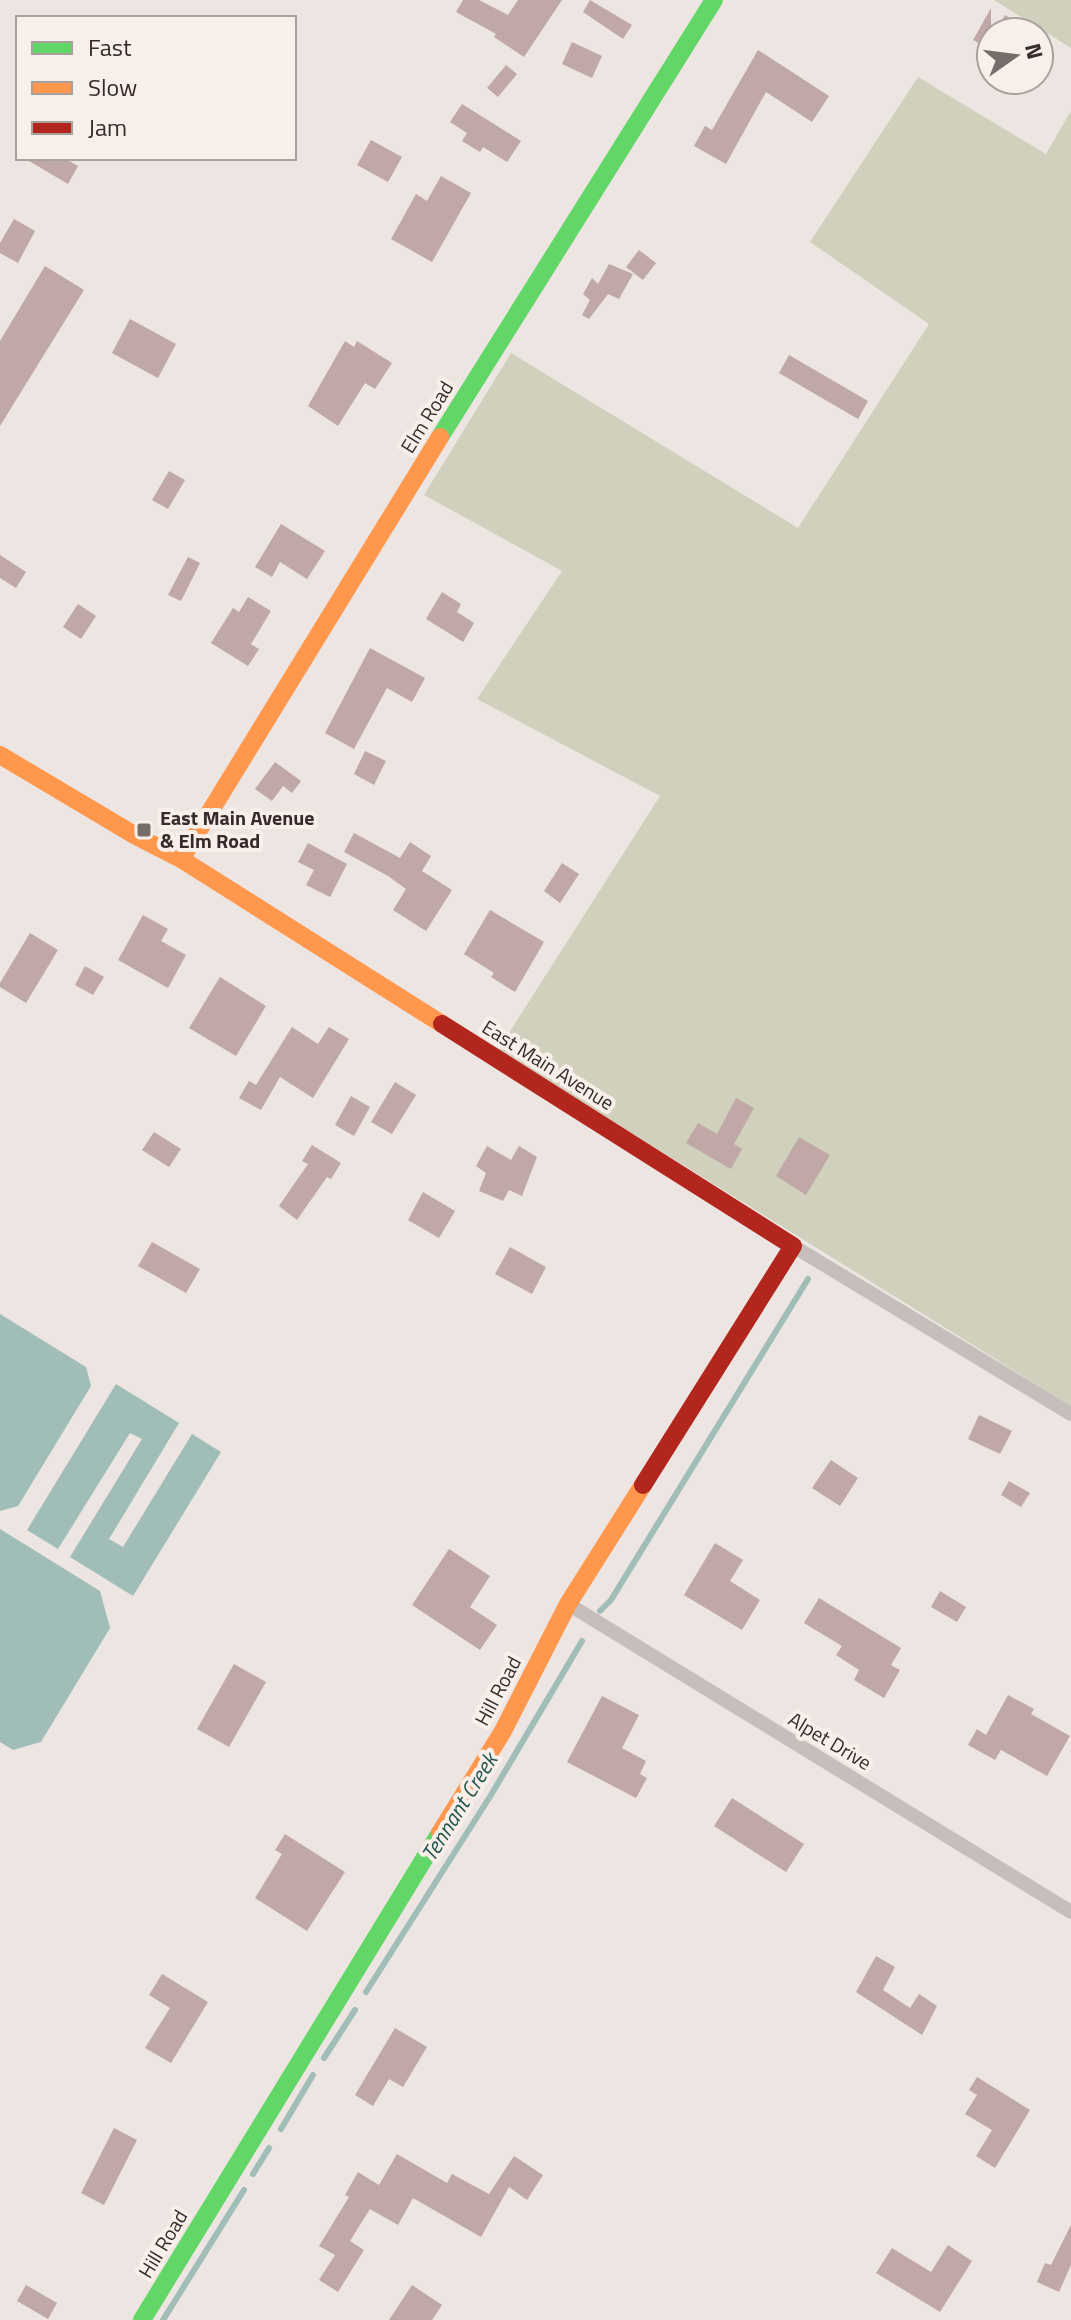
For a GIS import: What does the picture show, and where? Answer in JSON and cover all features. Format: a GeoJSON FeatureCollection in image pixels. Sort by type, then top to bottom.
{"type":"FeatureCollection","features":[{"type":"Feature","properties":{"kind":"street","name":"Elm Road"},"geometry":{"type":"LineString","coordinates":[[181,859],[397,506],[714,0]]}},
{"type":"Feature","properties":{"kind":"street","name":"East Main Avenue"},"geometry":{"type":"LineString","coordinates":[[0,755],[136,836],[181,859],[793,1246],[1071,1414]]}},
{"type":"Feature","properties":{"kind":"street","name":"Hill Road"},"geometry":{"type":"LineString","coordinates":[[142,2320],[503,1731],[568,1604],[793,1246]]}},
{"type":"Feature","properties":{"kind":"street","name":"Alpet Drive"},"geometry":{"type":"LineString","coordinates":[[568,1604],[1071,1912]]}},
{"type":"Feature","properties":{"kind":"green space"},"geometry":{"type":"Polygon","coordinates":[[[994,0],[1071,0],[1071,48],[1055,38],[1055,16],[1020,16],[994,0]]]}},
{"type":"Feature","properties":{"kind":"green space"},"geometry":{"type":"Polygon","coordinates":[[[918,77],[1046,154],[1071,111],[1071,1406],[498,1050],[660,796],[477,699],[562,571],[424,495],[511,353],[798,528],[929,324],[810,242],[918,77]]]}},
{"type":"Feature","properties":{"kind":"water"},"geometry":{"type":"Polygon","coordinates":[[[0,1314],[86,1367],[91,1386],[18,1506],[0,1511],[0,1314]]]}},
{"type":"Feature","properties":{"kind":"water"},"geometry":{"type":"Polygon","coordinates":[[[116,1384],[179,1423],[109,1539],[123,1547],[192,1434],[221,1452],[133,1596],[70,1557],[142,1439],[130,1433],[58,1549],[27,1530],[116,1384]]]}},
{"type":"Feature","properties":{"kind":"water"},"geometry":{"type":"Polygon","coordinates":[[[0,1529],[100,1591],[110,1628],[41,1742],[13,1750],[0,1742],[0,1529]]]}},
{"type":"Feature","properties":{"kind":"building"},"geometry":{"type":"Polygon","coordinates":[[[463,0],[479,0],[508,15],[518,0],[562,0],[524,57],[494,37],[496,34],[456,12],[463,0]]]}},
{"type":"Feature","properties":{"kind":"building"},"geometry":{"type":"Polygon","coordinates":[[[590,0],[632,25],[623,39],[583,12],[590,0]]]}},
{"type":"Feature","properties":{"kind":"building"},"geometry":{"type":"Polygon","coordinates":[[[572,42],[602,56],[592,78],[562,64],[572,42]]]}},
{"type":"Feature","properties":{"kind":"building"},"geometry":{"type":"Polygon","coordinates":[[[758,50],[829,96],[812,122],[766,92],[726,164],[694,146],[705,126],[712,130],[758,50]]]}},
{"type":"Feature","properties":{"kind":"building"},"geometry":{"type":"Polygon","coordinates":[[[506,65],[517,74],[498,97],[487,88],[506,65]]]}},
{"type":"Feature","properties":{"kind":"building"},"geometry":{"type":"Polygon","coordinates":[[[462,104],[521,141],[507,162],[483,147],[480,152],[462,141],[467,133],[450,122],[462,104]]]}},
{"type":"Feature","properties":{"kind":"building"},"geometry":{"type":"Polygon","coordinates":[[[371,140],[402,157],[388,182],[357,165],[371,140]]]}},
{"type":"Feature","properties":{"kind":"building"},"geometry":{"type":"Polygon","coordinates":[[[27,160],[68,160],[78,166],[68,184],[27,160]]]}},
{"type":"Feature","properties":{"kind":"building"},"geometry":{"type":"Polygon","coordinates":[[[441,176],[471,193],[432,262],[391,239],[416,194],[427,201],[441,176]]]}},
{"type":"Feature","properties":{"kind":"building"},"geometry":{"type":"Polygon","coordinates":[[[14,219],[35,231],[18,263],[0,253],[0,243],[14,219]]]}},
{"type":"Feature","properties":{"kind":"building"},"geometry":{"type":"Polygon","coordinates":[[[639,250],[656,263],[643,280],[626,267],[639,250]]]}},
{"type":"Feature","properties":{"kind":"building"},"geometry":{"type":"Polygon","coordinates":[[[609,264],[633,274],[619,299],[608,294],[589,319],[582,315],[590,300],[583,294],[592,278],[598,284],[609,264]]]}},
{"type":"Feature","properties":{"kind":"building"},"geometry":{"type":"Polygon","coordinates":[[[45,266],[84,290],[0,426],[0,341],[45,266]]]}},
{"type":"Feature","properties":{"kind":"building"},"geometry":{"type":"Polygon","coordinates":[[[130,319],[176,344],[158,378],[112,353],[130,319]]]}},
{"type":"Feature","properties":{"kind":"building"},"geometry":{"type":"Polygon","coordinates":[[[345,341],[354,347],[357,341],[392,363],[375,389],[365,383],[338,426],[308,406],[345,341]]]}},
{"type":"Feature","properties":{"kind":"building"},"geometry":{"type":"Polygon","coordinates":[[[789,355],[868,401],[858,419],[779,373],[789,355]]]}},
{"type":"Feature","properties":{"kind":"building"},"geometry":{"type":"Polygon","coordinates":[[[169,471],[185,480],[168,509],[152,500],[169,471]]]}},
{"type":"Feature","properties":{"kind":"building"},"geometry":{"type":"Polygon","coordinates":[[[281,524],[325,551],[307,579],[280,562],[272,577],[255,567],[281,524]]]}},
{"type":"Feature","properties":{"kind":"building"},"geometry":{"type":"Polygon","coordinates":[[[0,555],[26,572],[16,588],[0,578],[0,555]]]}},
{"type":"Feature","properties":{"kind":"building"},"geometry":{"type":"Polygon","coordinates":[[[188,557],[200,563],[181,601],[168,595],[188,557]]]}},
{"type":"Feature","properties":{"kind":"building"},"geometry":{"type":"Polygon","coordinates":[[[442,592],[461,604],[457,612],[474,623],[463,642],[426,619],[442,592]]]}},
{"type":"Feature","properties":{"kind":"building"},"geometry":{"type":"Polygon","coordinates":[[[248,597],[271,611],[251,644],[259,649],[248,666],[211,643],[233,608],[239,612],[248,597]]]}},
{"type":"Feature","properties":{"kind":"building"},"geometry":{"type":"Polygon","coordinates":[[[78,604],[96,616],[81,639],[63,627],[78,604]]]}},
{"type":"Feature","properties":{"kind":"building"},"geometry":{"type":"Polygon","coordinates":[[[370,648],[425,678],[412,702],[387,688],[354,749],[325,733],[370,648]]]}},
{"type":"Feature","properties":{"kind":"building"},"geometry":{"type":"Polygon","coordinates":[[[365,751],[386,761],[374,785],[354,774],[365,751]]]}},
{"type":"Feature","properties":{"kind":"building"},"geometry":{"type":"Polygon","coordinates":[[[275,762],[301,781],[292,793],[283,786],[272,801],[255,789],[275,762]]]}},
{"type":"Feature","properties":{"kind":"building"},"geometry":{"type":"Polygon","coordinates":[[[354,833],[400,858],[410,842],[431,856],[422,871],[452,890],[426,931],[393,910],[406,889],[344,852],[354,833]]]}},
{"type":"Feature","properties":{"kind":"building"},"geometry":{"type":"Polygon","coordinates":[[[308,843],[347,864],[330,897],[306,885],[314,870],[298,862],[308,843]]]}},
{"type":"Feature","properties":{"kind":"building"},"geometry":{"type":"Polygon","coordinates":[[[562,863],[579,874],[560,903],[544,891],[562,863]]]}},
{"type":"Feature","properties":{"kind":"building"},"geometry":{"type":"Polygon","coordinates":[[[490,910],[544,942],[515,992],[491,977],[494,973],[464,954],[490,910]]]}},
{"type":"Feature","properties":{"kind":"building"},"geometry":{"type":"Polygon","coordinates":[[[143,915],[168,929],[161,941],[186,955],[168,988],[118,960],[143,915]]]}},
{"type":"Feature","properties":{"kind":"building"},"geometry":{"type":"Polygon","coordinates":[[[30,933],[58,950],[26,1003],[0,987],[0,983],[30,933]]]}},
{"type":"Feature","properties":{"kind":"building"},"geometry":{"type":"Polygon","coordinates":[[[85,966],[104,977],[93,995],[75,985],[85,966]]]}},
{"type":"Feature","properties":{"kind":"building"},"geometry":{"type":"Polygon","coordinates":[[[220,977],[266,1006],[236,1056],[189,1028],[220,977]]]}},
{"type":"Feature","properties":{"kind":"building"},"geometry":{"type":"Polygon","coordinates":[[[292,1027],[318,1044],[329,1027],[349,1039],[313,1098],[280,1077],[261,1110],[239,1098],[249,1081],[256,1085],[292,1027]]]}},
{"type":"Feature","properties":{"kind":"building"},"geometry":{"type":"Polygon","coordinates":[[[395,1082],[416,1095],[392,1134],[371,1122],[395,1082]]]}},
{"type":"Feature","properties":{"kind":"building"},"geometry":{"type":"Polygon","coordinates":[[[351,1096],[370,1107],[354,1136],[335,1125],[351,1096]]]}},
{"type":"Feature","properties":{"kind":"building"},"geometry":{"type":"Polygon","coordinates":[[[736,1098],[754,1108],[734,1144],[742,1149],[731,1169],[686,1143],[698,1123],[717,1134],[736,1098]]]}},
{"type":"Feature","properties":{"kind":"building"},"geometry":{"type":"Polygon","coordinates":[[[154,1132],[181,1149],[169,1167],[142,1150],[154,1132]]]}},
{"type":"Feature","properties":{"kind":"building"},"geometry":{"type":"Polygon","coordinates":[[[799,1137],[830,1155],[806,1195],[776,1176],[799,1137]]]}},
{"type":"Feature","properties":{"kind":"building"},"geometry":{"type":"Polygon","coordinates":[[[312,1145],[341,1163],[331,1179],[327,1177],[297,1220],[279,1206],[308,1164],[302,1161],[312,1145]]]}},
{"type":"Feature","properties":{"kind":"building"},"geometry":{"type":"Polygon","coordinates":[[[487,1146],[511,1160],[519,1146],[537,1157],[522,1196],[509,1190],[503,1201],[479,1191],[486,1173],[476,1166],[487,1146]]]}},
{"type":"Feature","properties":{"kind":"building"},"geometry":{"type":"Polygon","coordinates":[[[423,1192],[455,1211],[439,1238],[408,1220],[423,1192]]]}},
{"type":"Feature","properties":{"kind":"building"},"geometry":{"type":"Polygon","coordinates":[[[152,1242],[200,1269],[186,1293],[138,1266],[152,1242]]]}},
{"type":"Feature","properties":{"kind":"building"},"geometry":{"type":"Polygon","coordinates":[[[510,1247],[546,1267],[532,1294],[495,1274],[510,1247]]]}},
{"type":"Feature","properties":{"kind":"building"},"geometry":{"type":"Polygon","coordinates":[[[979,1415],[1012,1431],[1000,1454],[968,1439],[979,1415]]]}},
{"type":"Feature","properties":{"kind":"building"},"geometry":{"type":"Polygon","coordinates":[[[831,1460],[858,1478],[840,1506],[812,1488],[831,1460]]]}},
{"type":"Feature","properties":{"kind":"building"},"geometry":{"type":"Polygon","coordinates":[[[1009,1481],[1030,1493],[1021,1507],[1001,1495],[1009,1481]]]}},
{"type":"Feature","properties":{"kind":"building"},"geometry":{"type":"Polygon","coordinates":[[[715,1543],[743,1560],[730,1581],[760,1600],[742,1630],[684,1595],[715,1543]]]}},
{"type":"Feature","properties":{"kind":"building"},"geometry":{"type":"Polygon","coordinates":[[[449,1549],[490,1576],[470,1607],[497,1625],[480,1650],[412,1605],[449,1549]]]}},
{"type":"Feature","properties":{"kind":"building"},"geometry":{"type":"Polygon","coordinates":[[[940,1591],[966,1607],[957,1622],[931,1607],[940,1591]]]}},
{"type":"Feature","properties":{"kind":"building"},"geometry":{"type":"Polygon","coordinates":[[[819,1598],[901,1648],[891,1665],[900,1670],[884,1698],[854,1680],[859,1670],[836,1655],[842,1646],[804,1623],[819,1598]]]}},
{"type":"Feature","properties":{"kind":"building"},"geometry":{"type":"Polygon","coordinates":[[[234,1664],[266,1682],[229,1747],[197,1729],[234,1664]]]}},
{"type":"Feature","properties":{"kind":"building"},"geometry":{"type":"Polygon","coordinates":[[[1008,1695],[1034,1709],[1031,1714],[1070,1736],[1047,1776],[1001,1750],[995,1760],[968,1745],[977,1729],[986,1735],[1008,1695]]]}},
{"type":"Feature","properties":{"kind":"building"},"geometry":{"type":"Polygon","coordinates":[[[602,1696],[639,1715],[622,1748],[646,1761],[640,1774],[647,1778],[636,1798],[567,1762],[602,1696]]]}},
{"type":"Feature","properties":{"kind":"building"},"geometry":{"type":"Polygon","coordinates":[[[732,1798],[804,1844],[786,1872],[714,1826],[732,1798]]]}},
{"type":"Feature","properties":{"kind":"building"},"geometry":{"type":"Polygon","coordinates":[[[285,1834],[345,1872],[307,1931],[255,1898],[282,1854],[275,1850],[285,1834]]]}},
{"type":"Feature","properties":{"kind":"building"},"geometry":{"type":"Polygon","coordinates":[[[876,1956],[895,1967],[883,1990],[910,2008],[919,1994],[937,2006],[922,2035],[856,1992],[876,1956]]]}},
{"type":"Feature","properties":{"kind":"building"},"geometry":{"type":"Polygon","coordinates":[[[162,1974],[208,2002],[171,2063],[145,2048],[170,2008],[149,1995],[162,1974]]]}},
{"type":"Feature","properties":{"kind":"building"},"geometry":{"type":"Polygon","coordinates":[[[395,2028],[427,2047],[403,2087],[389,2079],[373,2106],[355,2095],[395,2028]]]}},
{"type":"Feature","properties":{"kind":"building"},"geometry":{"type":"Polygon","coordinates":[[[977,2077],[1030,2110],[995,2168],[976,2156],[992,2130],[965,2114],[977,2095],[969,2090],[977,2077]]]}},
{"type":"Feature","properties":{"kind":"building"},"geometry":{"type":"Polygon","coordinates":[[[114,2128],[137,2140],[104,2205],[81,2193],[114,2128]]]}},
{"type":"Feature","properties":{"kind":"building"},"geometry":{"type":"Polygon","coordinates":[[[397,2154],[447,2183],[452,2174],[489,2194],[514,2156],[543,2175],[527,2200],[509,2187],[481,2237],[413,2198],[398,2225],[370,2209],[350,2241],[364,2250],[338,2292],[319,2280],[335,2255],[319,2246],[349,2197],[345,2195],[358,2172],[379,2185],[397,2154]]]}},
{"type":"Feature","properties":{"kind":"building"},"geometry":{"type":"Polygon","coordinates":[[[1071,2225],[1071,2265],[1059,2292],[1037,2282],[1045,2263],[1051,2265],[1071,2225]]]}},
{"type":"Feature","properties":{"kind":"building"},"geometry":{"type":"Polygon","coordinates":[[[948,2245],[972,2261],[940,2312],[876,2273],[892,2248],[931,2272],[948,2245]]]}},
{"type":"Feature","properties":{"kind":"building"},"geometry":{"type":"Polygon","coordinates":[[[26,2285],[57,2303],[48,2319],[17,2301],[26,2285]]]}},
{"type":"Feature","properties":{"kind":"building"},"geometry":{"type":"Polygon","coordinates":[[[412,2285],[442,2305],[432,2320],[389,2320],[412,2285]]]}},
{"type":"Feature","properties":{"kind":"waterway","name":"Tennant Creek"},"geometry":{"type":"LineString","coordinates":[[600,1611],[611,1600],[808,1279]]}},
{"type":"Feature","properties":{"kind":"waterway","name":"Tennant Creek"},"geometry":{"type":"LineString","coordinates":[[366,1992],[491,1795],[582,1641]]}},
{"type":"Feature","properties":{"kind":"waterway","name":"Tennant Creek"},"geometry":{"type":"LineString","coordinates":[[324,2058],[355,2010]]}},
{"type":"Feature","properties":{"kind":"waterway","name":"Tennant Creek"},"geometry":{"type":"LineString","coordinates":[[281,2129],[313,2075]]}},
{"type":"Feature","properties":{"kind":"waterway","name":"Tennant Creek"},"geometry":{"type":"LineString","coordinates":[[253,2174],[269,2148]]}},
{"type":"Feature","properties":{"kind":"waterway","name":"Tennant Creek"},"geometry":{"type":"LineString","coordinates":[[163,2320],[244,2190]]}},
{"type":"Feature","properties":{"kind":"traffic: fast"},"geometry":{"type":"LineString","coordinates":[[440,437],[714,0]]}},
{"type":"Feature","properties":{"kind":"traffic: fast"},"geometry":{"type":"LineString","coordinates":[[142,2320],[440,1833]]}},
{"type":"Feature","properties":{"kind":"traffic: slow"},"geometry":{"type":"LineString","coordinates":[[181,859],[440,437]]}},
{"type":"Feature","properties":{"kind":"traffic: slow"},"geometry":{"type":"LineString","coordinates":[[0,755],[136,836],[181,859],[442,1024]]}},
{"type":"Feature","properties":{"kind":"traffic: slow"},"geometry":{"type":"LineString","coordinates":[[440,1833],[503,1731],[568,1604],[643,1485]]}},
{"type":"Feature","properties":{"kind":"traffic: jam"},"geometry":{"type":"LineString","coordinates":[[442,1024],[793,1246],[643,1485]]}},
{"type":"Feature","properties":{"kind":"place","name":"East Main Avenue & Elm Road"},"geometry":{"type":"Point","coordinates":[144,830]}}]}
